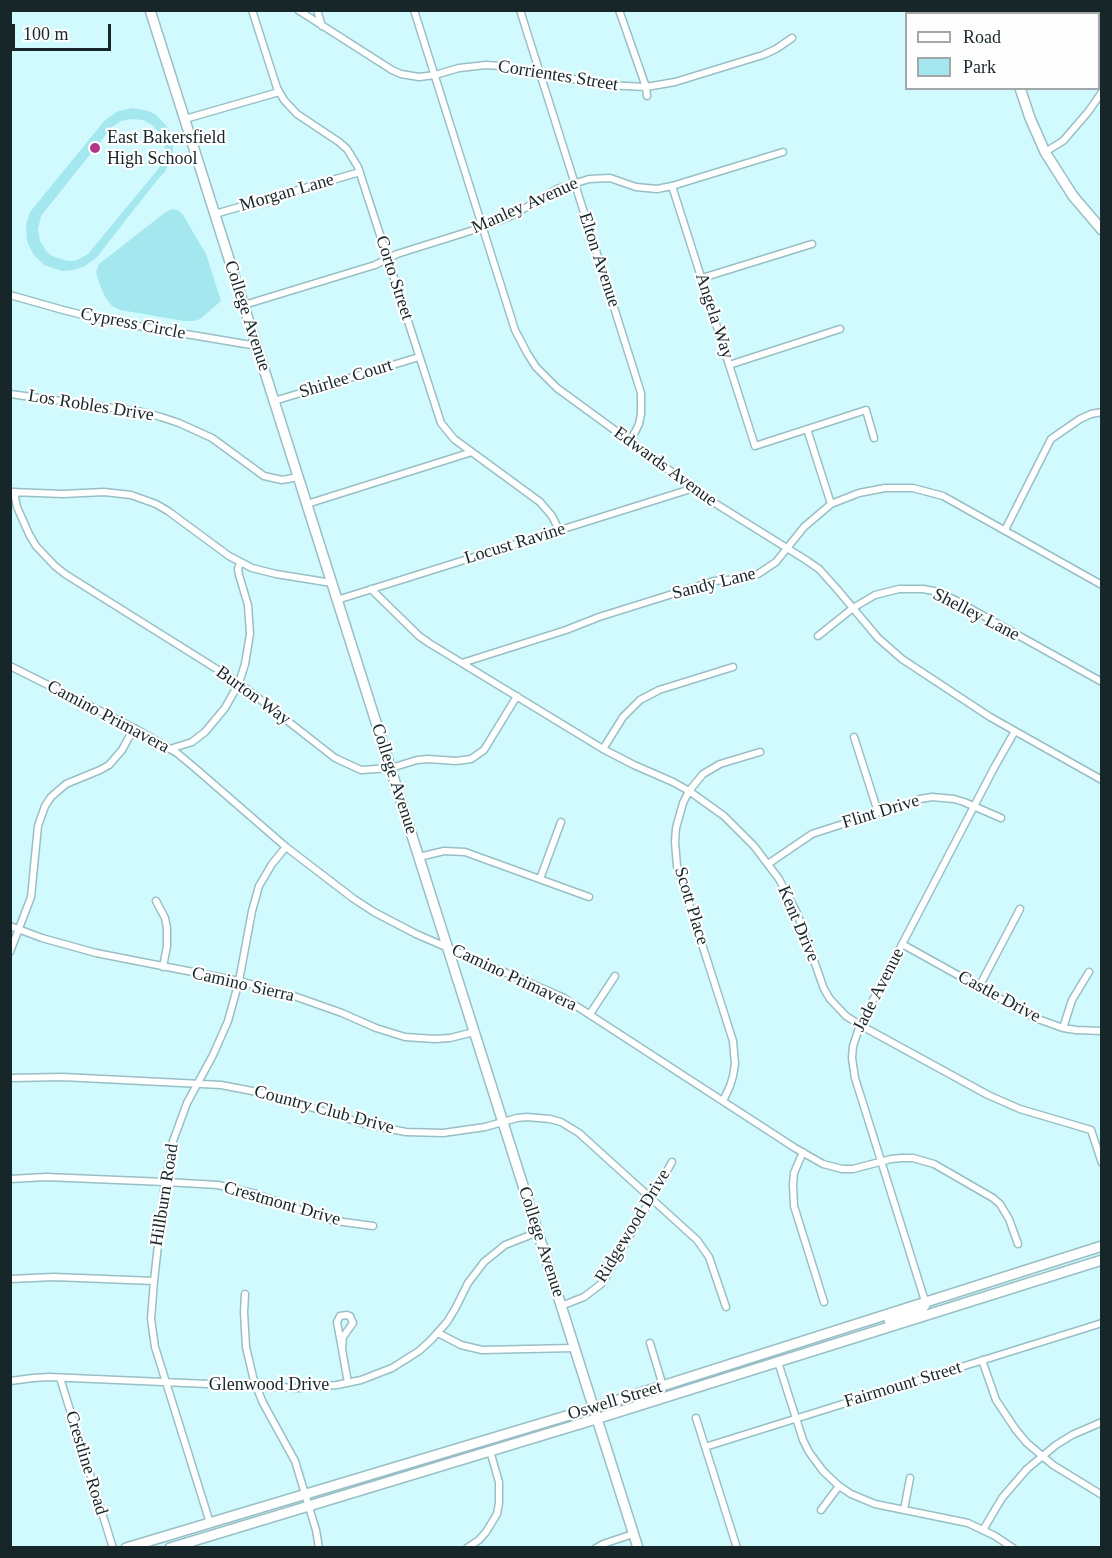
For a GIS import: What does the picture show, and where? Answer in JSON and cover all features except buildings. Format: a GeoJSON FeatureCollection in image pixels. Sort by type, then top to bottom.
{"type":"FeatureCollection","features":[{"type":"Feature","properties":{"kind":"main road","name":"College Avenue"},"geometry":{"type":"LineString","coordinates":[[150,10],[638,1548]]}},
{"type":"Feature","properties":{"kind":"main road"},"geometry":{"type":"LineString","coordinates":[[1021,90],[1045,152],[1073,196],[1101,230]]}},
{"type":"Feature","properties":{"kind":"main road","name":"Oswell Street"},"geometry":{"type":"LineString","coordinates":[[126,1548],[593,1408],[1101,1246]]}},
{"type":"Feature","properties":{"kind":"main road","name":"Oswell Street"},"geometry":{"type":"LineString","coordinates":[[170,1548],[596,1419],[1101,1260]]}},
{"type":"Feature","properties":{"kind":"main road"},"geometry":{"type":"LineString","coordinates":[[864,1335],[884,1321],[921,1310],[925,1301]]}},
{"type":"Feature","properties":{"kind":"main road"},"geometry":{"type":"LineString","coordinates":[[778,1362],[782,1354],[849,1327]]}},
{"type":"Feature","properties":{"kind":"street","name":"Corto Street"},"geometry":{"type":"LineString","coordinates":[[252,10],[279,92],[284,100],[297,114],[347,149],[360,172],[441,423],[454,439],[540,502],[552,516],[559,530]]}},
{"type":"Feature","properties":{"kind":"street","name":"Corrientes Street"},"geometry":{"type":"LineString","coordinates":[[298,10],[392,70],[419,77],[459,68],[486,65],[606,85],[646,87],[675,82],[763,55],[792,38]]}},
{"type":"Feature","properties":{"kind":"street"},"geometry":{"type":"LineString","coordinates":[[317,10],[322,26]]}},
{"type":"Feature","properties":{"kind":"street","name":"Edwards Avenue"},"geometry":{"type":"LineString","coordinates":[[414,10],[515,330],[536,367],[557,388],[713,502],[819,569],[878,638],[902,659],[990,717],[1101,780]]}},
{"type":"Feature","properties":{"kind":"street","name":"Elton Avenue"},"geometry":{"type":"LineString","coordinates":[[520,10],[640,393],[639,424],[630,442]]}},
{"type":"Feature","properties":{"kind":"street"},"geometry":{"type":"LineString","coordinates":[[619,10],[646,87],[647,96]]}},
{"type":"Feature","properties":{"kind":"street"},"geometry":{"type":"LineString","coordinates":[[185,119],[279,92]]}},
{"type":"Feature","properties":{"kind":"street"},"geometry":{"type":"LineString","coordinates":[[1045,152],[1063,141],[1088,112],[1101,92]]}},
{"type":"Feature","properties":{"kind":"street","name":"Manley Avenue"},"geometry":{"type":"LineString","coordinates":[[244,305],[375,265],[397,254],[483,227],[513,214],[557,189],[589,178],[610,178],[647,189],[657,189],[783,152]]}},
{"type":"Feature","properties":{"kind":"street","name":"Morgan Lane"},"geometry":{"type":"LineString","coordinates":[[215,214],[360,172]]}},
{"type":"Feature","properties":{"kind":"street","name":"Angela Way"},"geometry":{"type":"LineString","coordinates":[[672,186],[755,446],[807,429]]}},
{"type":"Feature","properties":{"kind":"street"},"geometry":{"type":"LineString","coordinates":[[702,278],[813,244]]}},
{"type":"Feature","properties":{"kind":"street","name":"Cypress Circle"},"geometry":{"type":"LineString","coordinates":[[10,295],[103,320],[257,346]]}},
{"type":"Feature","properties":{"kind":"street"},"geometry":{"type":"LineString","coordinates":[[729,364],[840,329]]}},
{"type":"Feature","properties":{"kind":"street","name":"Shirlee Court"},"geometry":{"type":"LineString","coordinates":[[274,401],[419,357]]}},
{"type":"Feature","properties":{"kind":"street","name":"Los Robles Drive"},"geometry":{"type":"LineString","coordinates":[[10,394],[142,412],[161,417],[212,438],[264,476],[282,480],[298,477]]}},
{"type":"Feature","properties":{"kind":"street"},"geometry":{"type":"LineString","coordinates":[[831,504],[807,429],[866,410],[874,438]]}},
{"type":"Feature","properties":{"kind":"street"},"geometry":{"type":"LineString","coordinates":[[1005,530],[1051,439],[1080,419],[1101,412]]}},
{"type":"Feature","properties":{"kind":"street"},"geometry":{"type":"LineString","coordinates":[[307,504],[472,452]]}},
{"type":"Feature","properties":{"kind":"street","name":"Locust Ravine"},"geometry":{"type":"LineString","coordinates":[[337,600],[694,488]]}},
{"type":"Feature","properties":{"kind":"street","name":"Sandy Lane"},"geometry":{"type":"LineString","coordinates":[[462,663],[714,581],[748,577],[767,569],[776,562],[804,527],[821,511],[831,504],[872,489],[913,488],[943,496],[1101,585]]}},
{"type":"Feature","properties":{"kind":"street"},"geometry":{"type":"LineString","coordinates":[[12,492],[63,494],[104,492],[142,499],[168,511],[240,563],[261,571],[332,583]]}},
{"type":"Feature","properties":{"kind":"street","name":"Burton Way"},"geometry":{"type":"LineString","coordinates":[[12,492],[28,534],[36,546],[65,574],[239,682],[335,758],[361,770],[391,768],[428,759],[464,761],[478,755],[487,746],[517,696]]}},
{"type":"Feature","properties":{"kind":"street"},"geometry":{"type":"LineString","coordinates":[[170,749],[192,742],[205,732],[225,708],[239,682],[245,664],[250,634],[248,605],[238,569],[240,563]]}},
{"type":"Feature","properties":{"kind":"street","name":"Shelley Lane"},"geometry":{"type":"LineString","coordinates":[[818,636],[853,608],[875,595],[910,588],[934,591],[955,600],[1101,682]]}},
{"type":"Feature","properties":{"kind":"street","name":"Kent Drive"},"geometry":{"type":"LineString","coordinates":[[371,589],[419,636],[603,749],[689,791],[733,824],[754,846],[789,896],[824,989],[837,1007],[860,1025],[1005,1104],[1091,1130],[1101,1163]]}},
{"type":"Feature","properties":{"kind":"street","name":"Camino Primavera"},"geometry":{"type":"LineString","coordinates":[[10,666],[134,728],[170,749],[286,847],[374,912],[564,998],[823,1164],[842,1169],[902,1158],[934,1164],[993,1198],[1010,1220],[1018,1244]]}},
{"type":"Feature","properties":{"kind":"street"},"geometry":{"type":"LineString","coordinates":[[603,749],[623,717],[640,700],[659,690],[733,667]]}},
{"type":"Feature","properties":{"kind":"street"},"geometry":{"type":"LineString","coordinates":[[10,952],[31,897],[38,826],[45,806],[51,797],[66,784],[109,765],[122,750],[134,728]]}},
{"type":"Feature","properties":{"kind":"street","name":"Jade Avenue"},"geometry":{"type":"LineString","coordinates":[[925,1301],[853,1070],[853,1046],[860,1025],[1015,731]]}},
{"type":"Feature","properties":{"kind":"street"},"geometry":{"type":"LineString","coordinates":[[854,737],[878,812]]}},
{"type":"Feature","properties":{"kind":"street","name":"Scott Place"},"geometry":{"type":"LineString","coordinates":[[723,1101],[730,1086],[735,1064],[733,1041],[679,872],[675,842],[678,816],[695,782],[720,764],[760,752]]}},
{"type":"Feature","properties":{"kind":"street","name":"Flint Drive"},"geometry":{"type":"LineString","coordinates":[[768,864],[812,834],[920,799],[932,797],[954,799],[1001,818]]}},
{"type":"Feature","properties":{"kind":"street"},"geometry":{"type":"LineString","coordinates":[[540,879],[561,822]]}},
{"type":"Feature","properties":{"kind":"street","name":"Hillburn Road"},"geometry":{"type":"LineString","coordinates":[[210,1523],[166,1383],[153,1334],[151,1304],[168,1158],[178,1124],[221,1039],[233,1004],[257,893],[268,869],[286,847]]}},
{"type":"Feature","properties":{"kind":"street"},"geometry":{"type":"LineString","coordinates":[[418,856],[444,850],[465,852],[589,897]]}},
{"type":"Feature","properties":{"kind":"street"},"geometry":{"type":"LineString","coordinates":[[156,901],[165,918],[167,928],[163,967]]}},
{"type":"Feature","properties":{"kind":"street"},"geometry":{"type":"LineString","coordinates":[[980,987],[1020,909]]}},
{"type":"Feature","properties":{"kind":"street","name":"Camino Sierra"},"geometry":{"type":"LineString","coordinates":[[10,926],[85,950],[239,981],[291,994],[376,1028],[405,1037],[450,1038],[474,1032]]}},
{"type":"Feature","properties":{"kind":"street","name":"Castle Drive"},"geometry":{"type":"LineString","coordinates":[[902,944],[1035,1018],[1063,1028],[1101,1031]]}},
{"type":"Feature","properties":{"kind":"street"},"geometry":{"type":"LineString","coordinates":[[1063,1028],[1072,1000],[1089,972]]}},
{"type":"Feature","properties":{"kind":"street"},"geometry":{"type":"LineString","coordinates":[[590,1014],[615,976]]}},
{"type":"Feature","properties":{"kind":"street","name":"Country Club Drive"},"geometry":{"type":"LineString","coordinates":[[10,1078],[63,1077],[221,1085],[268,1094],[364,1124],[406,1132],[443,1133],[464,1131],[517,1118],[550,1119],[579,1133],[697,1240],[709,1257],[726,1307]]}},
{"type":"Feature","properties":{"kind":"street"},"geometry":{"type":"LineString","coordinates":[[803,1152],[794,1173],[793,1196],[796,1214],[824,1302]]}},
{"type":"Feature","properties":{"kind":"street","name":"Ridgewood Drive"},"geometry":{"type":"LineString","coordinates":[[561,1306],[584,1297],[600,1284],[612,1268],[672,1162]]}},
{"type":"Feature","properties":{"kind":"street","name":"Crestmont Drive"},"geometry":{"type":"LineString","coordinates":[[10,1179],[46,1177],[218,1185],[256,1194],[319,1218],[373,1226]]}},
{"type":"Feature","properties":{"kind":"street","name":"Glenwood Drive"},"geometry":{"type":"LineString","coordinates":[[10,1381],[60,1378],[316,1388],[378,1375],[419,1351],[438,1333],[455,1309],[468,1283],[484,1262],[505,1245],[538,1232]]}},
{"type":"Feature","properties":{"kind":"street"},"geometry":{"type":"LineString","coordinates":[[10,1279],[54,1277],[154,1281]]}},
{"type":"Feature","properties":{"kind":"street"},"geometry":{"type":"LineString","coordinates":[[245,1294],[246,1347],[256,1387],[295,1461],[316,1530],[319,1548]]}},
{"type":"Feature","properties":{"kind":"street"},"geometry":{"type":"LineString","coordinates":[[342,1349],[343,1337],[352,1323],[350,1316],[347,1315],[340,1316],[337,1322],[348,1383]]}},
{"type":"Feature","properties":{"kind":"street","name":"Fairmount Street"},"geometry":{"type":"LineString","coordinates":[[705,1447],[1101,1323]]}},
{"type":"Feature","properties":{"kind":"street"},"geometry":{"type":"LineString","coordinates":[[438,1333],[460,1345],[482,1350],[574,1348]]}},
{"type":"Feature","properties":{"kind":"street"},"geometry":{"type":"LineString","coordinates":[[650,1343],[663,1386]]}},
{"type":"Feature","properties":{"kind":"street"},"geometry":{"type":"LineString","coordinates":[[982,1360],[989,1383],[1005,1415],[1027,1443],[1041,1456],[1101,1495]]}},
{"type":"Feature","properties":{"kind":"street"},"geometry":{"type":"LineString","coordinates":[[778,1362],[804,1440],[816,1463],[839,1486],[863,1500],[955,1520],[983,1530],[1013,1548]]}},
{"type":"Feature","properties":{"kind":"street","name":"Crestline Road"},"geometry":{"type":"LineString","coordinates":[[60,1378],[112,1548]]}},
{"type":"Feature","properties":{"kind":"street"},"geometry":{"type":"LineString","coordinates":[[696,1418],[737,1548]]}},
{"type":"Feature","properties":{"kind":"street"},"geometry":{"type":"LineString","coordinates":[[983,1530],[1008,1490],[1041,1456],[1072,1435],[1101,1422]]}},
{"type":"Feature","properties":{"kind":"street"},"geometry":{"type":"LineString","coordinates":[[467,1548],[486,1532],[499,1503],[499,1482],[490,1451]]}},
{"type":"Feature","properties":{"kind":"street"},"geometry":{"type":"LineString","coordinates":[[904,1510],[910,1478]]}},
{"type":"Feature","properties":{"kind":"street"},"geometry":{"type":"LineString","coordinates":[[821,1510],[839,1486]]}},
{"type":"Feature","properties":{"kind":"street"},"geometry":{"type":"LineString","coordinates":[[596,1548],[633,1534]]}},
{"type":"Feature","properties":{"kind":"green space"},"geometry":{"type":"Polygon","coordinates":[[[133,108],[148,111],[155,114],[166,125],[173,140],[173,155],[165,172],[97,257],[85,266],[74,270],[62,271],[44,265],[33,254],[27,241],[26,225],[30,212],[105,120],[118,111],[133,108]],[[143,120],[121,121],[112,127],[41,216],[38,229],[40,241],[52,256],[70,261],[88,254],[159,168],[165,153],[164,142],[160,133],[143,120]]]}},
{"type":"Feature","properties":{"kind":"green space"},"geometry":{"type":"Polygon","coordinates":[[[173,209],[183,215],[206,254],[221,301],[200,319],[194,321],[120,310],[112,306],[99,283],[96,272],[99,264],[167,211],[173,209]]]}},
{"type":"Feature","properties":{"kind":"place","name":"East Bakersfield High School"},"geometry":{"type":"Point","coordinates":[95,148]}}]}
